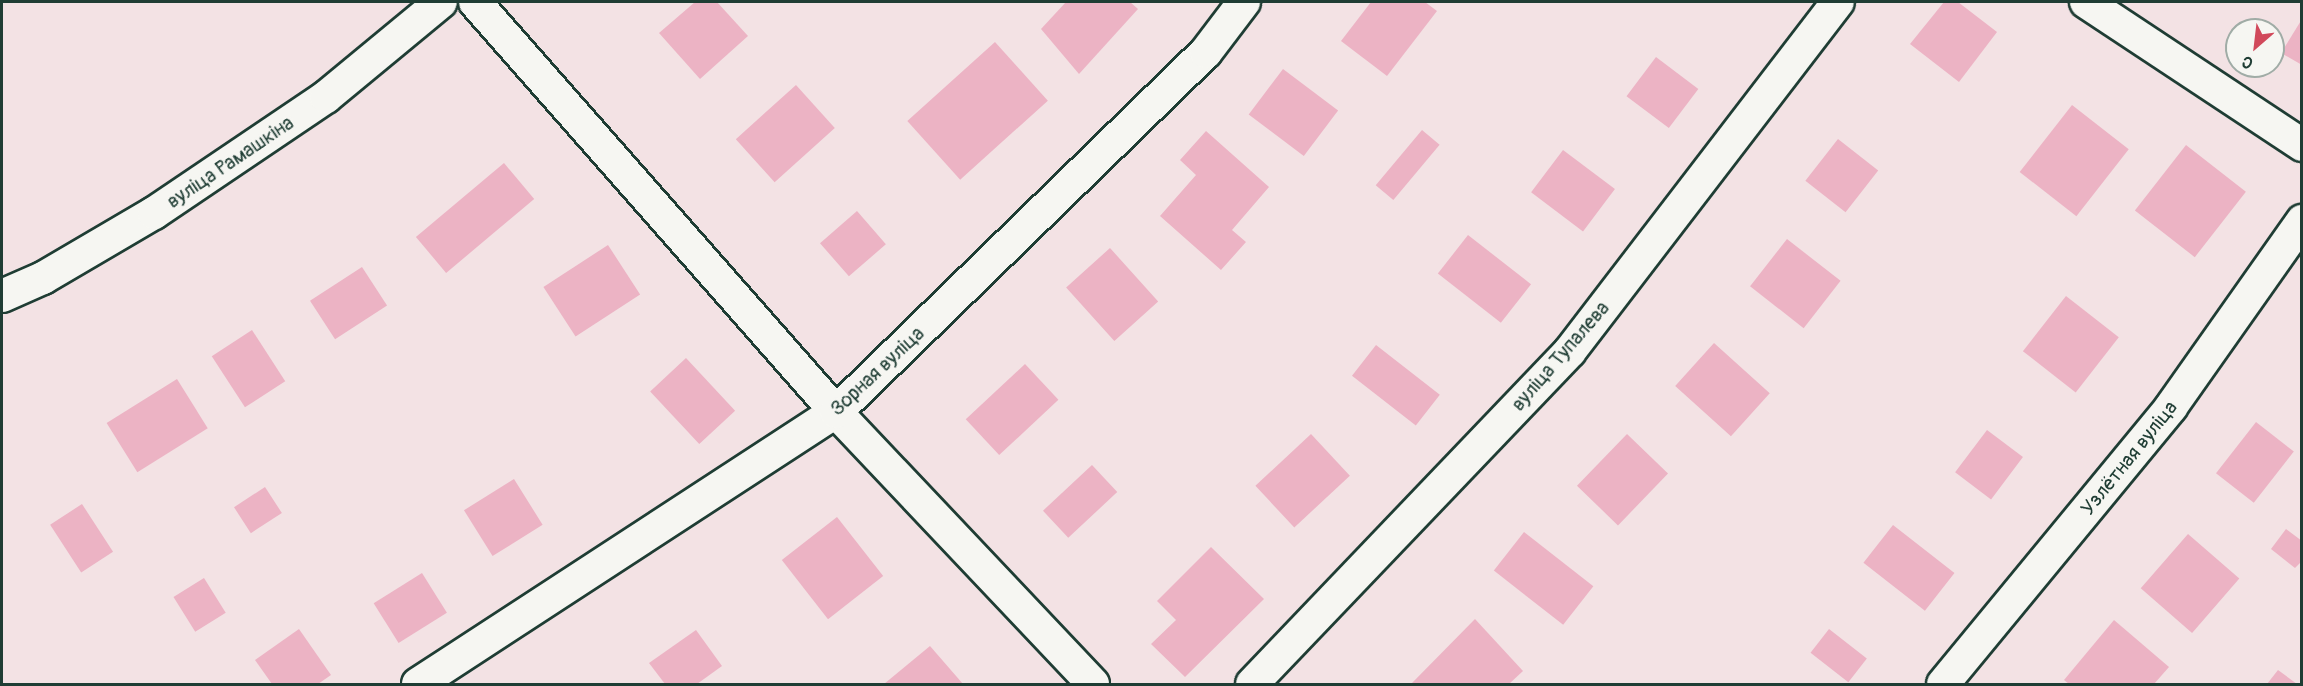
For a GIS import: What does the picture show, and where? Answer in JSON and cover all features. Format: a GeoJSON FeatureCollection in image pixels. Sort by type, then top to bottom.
{"type":"FeatureCollection","features":[{"type":"Feature","properties":{"kind":"street","name":"вуліца Рамашкіна"},"geometry":{"type":"LineString","coordinates":[[2,296],[44,278],[154,213],[326,97],[441,2]]}},
{"type":"Feature","properties":{"kind":"street"},"geometry":{"type":"LineString","coordinates":[[475,2],[836,412],[1093,684]]}},
{"type":"Feature","properties":{"kind":"street","name":"Зорная вуліца"},"geometry":{"type":"LineString","coordinates":[[418,684],[836,412],[1206,51],[1244,2]]}},
{"type":"Feature","properties":{"kind":"street","name":"вуліца Тупалева"},"geometry":{"type":"LineString","coordinates":[[1252,684],[1570,351],[1838,2]]}},
{"type":"Feature","properties":{"kind":"street"},"geometry":{"type":"LineString","coordinates":[[2086,2],[2301,145]]}},
{"type":"Feature","properties":{"kind":"street","name":"Узлётная вуліца"},"geometry":{"type":"LineString","coordinates":[[1942,684],[2171,407],[2301,221]]}},
{"type":"Feature","properties":{"kind":"building"},"geometry":{"type":"Polygon","coordinates":[[[695,2],[717,2],[748,36],[700,79],[659,33],[695,2]]]}},
{"type":"Feature","properties":{"kind":"building"},"geometry":{"type":"Polygon","coordinates":[[[1066,2],[1130,2],[1138,9],[1079,74],[1041,29],[1066,2]]]}},
{"type":"Feature","properties":{"kind":"building"},"geometry":{"type":"Polygon","coordinates":[[[1371,2],[1425,2],[1437,11],[1387,76],[1341,41],[1371,2]]]}},
{"type":"Feature","properties":{"kind":"building"},"geometry":{"type":"Polygon","coordinates":[[[1944,2],[1958,2],[1997,32],[1959,82],[1910,44],[1944,2]]]}},
{"type":"Feature","properties":{"kind":"building"},"geometry":{"type":"Polygon","coordinates":[[[2302,19],[2302,65],[2285,55],[2285,47],[2302,19]]]}},
{"type":"Feature","properties":{"kind":"building"},"geometry":{"type":"Polygon","coordinates":[[[995,42],[1048,101],[960,180],[907,121],[995,42]]]}},
{"type":"Feature","properties":{"kind":"building"},"geometry":{"type":"Polygon","coordinates":[[[1656,57],[1698,89],[1669,128],[1627,96],[1656,57]]]}},
{"type":"Feature","properties":{"kind":"building"},"geometry":{"type":"Polygon","coordinates":[[[1283,69],[1338,111],[1304,156],[1249,115],[1283,69]]]}},
{"type":"Feature","properties":{"kind":"building"},"geometry":{"type":"Polygon","coordinates":[[[796,85],[835,128],[775,182],[736,139],[796,85]]]}},
{"type":"Feature","properties":{"kind":"building"},"geometry":{"type":"Polygon","coordinates":[[[2072,105],[2129,149],[2076,216],[2020,172],[2072,105]]]}},
{"type":"Feature","properties":{"kind":"building"},"geometry":{"type":"Polygon","coordinates":[[[1422,130],[1440,145],[1393,200],[1376,185],[1422,130]]]}},
{"type":"Feature","properties":{"kind":"building"},"geometry":{"type":"Polygon","coordinates":[[[1206,131],[1269,187],[1232,230],[1246,242],[1221,270],[1160,216],[1196,175],[1180,160],[1206,131]]]}},
{"type":"Feature","properties":{"kind":"building"},"geometry":{"type":"Polygon","coordinates":[[[1838,139],[1878,170],[1846,212],[1805,181],[1838,139]]]}},
{"type":"Feature","properties":{"kind":"building"},"geometry":{"type":"Polygon","coordinates":[[[2186,145],[2246,192],[2195,257],[2135,210],[2186,145]]]}},
{"type":"Feature","properties":{"kind":"building"},"geometry":{"type":"Polygon","coordinates":[[[1563,150],[1615,189],[1583,231],[1531,192],[1563,150]]]}},
{"type":"Feature","properties":{"kind":"building"},"geometry":{"type":"Polygon","coordinates":[[[504,163],[534,199],[446,273],[416,237],[504,163]]]}},
{"type":"Feature","properties":{"kind":"building"},"geometry":{"type":"Polygon","coordinates":[[[857,211],[886,244],[849,276],[820,243],[857,211]]]}},
{"type":"Feature","properties":{"kind":"building"},"geometry":{"type":"Polygon","coordinates":[[[1468,235],[1531,284],[1501,323],[1438,274],[1468,235]]]}},
{"type":"Feature","properties":{"kind":"building"},"geometry":{"type":"Polygon","coordinates":[[[1787,239],[1841,281],[1804,328],[1750,286],[1787,239]]]}},
{"type":"Feature","properties":{"kind":"building"},"geometry":{"type":"Polygon","coordinates":[[[608,245],[640,294],[576,336],[543,287],[608,245]]]}},
{"type":"Feature","properties":{"kind":"building"},"geometry":{"type":"Polygon","coordinates":[[[1110,248],[1158,302],[1114,341],[1066,287],[1110,248]]]}},
{"type":"Feature","properties":{"kind":"building"},"geometry":{"type":"Polygon","coordinates":[[[362,267],[387,306],[335,339],[310,301],[362,267]]]}},
{"type":"Feature","properties":{"kind":"building"},"geometry":{"type":"Polygon","coordinates":[[[2066,296],[2119,337],[2076,392],[2023,351],[2066,296]]]}},
{"type":"Feature","properties":{"kind":"building"},"geometry":{"type":"Polygon","coordinates":[[[252,330],[285,381],[245,407],[212,356],[252,330]]]}},
{"type":"Feature","properties":{"kind":"building"},"geometry":{"type":"Polygon","coordinates":[[[1714,343],[1770,393],[1731,436],[1675,386],[1714,343]]]}},
{"type":"Feature","properties":{"kind":"building"},"geometry":{"type":"Polygon","coordinates":[[[1376,345],[1440,395],[1416,426],[1352,376],[1376,345]]]}},
{"type":"Feature","properties":{"kind":"building"},"geometry":{"type":"Polygon","coordinates":[[[686,358],[735,411],[699,444],[650,391],[686,358]]]}},
{"type":"Feature","properties":{"kind":"building"},"geometry":{"type":"Polygon","coordinates":[[[1025,364],[1058,400],[999,455],[966,419],[1025,364]]]}},
{"type":"Feature","properties":{"kind":"building"},"geometry":{"type":"Polygon","coordinates":[[[177,379],[208,428],[137,472],[107,423],[177,379]]]}},
{"type":"Feature","properties":{"kind":"building"},"geometry":{"type":"Polygon","coordinates":[[[2256,422],[2294,452],[2254,503],[2216,473],[2256,422]]]}},
{"type":"Feature","properties":{"kind":"building"},"geometry":{"type":"Polygon","coordinates":[[[1987,430],[2023,457],[1991,499],[1955,472],[1987,430]]]}},
{"type":"Feature","properties":{"kind":"building"},"geometry":{"type":"Polygon","coordinates":[[[1311,434],[1350,476],[1294,528],[1255,486],[1311,434]]]}},
{"type":"Feature","properties":{"kind":"building"},"geometry":{"type":"Polygon","coordinates":[[[1627,434],[1668,474],[1618,525],[1577,486],[1627,434]]]}},
{"type":"Feature","properties":{"kind":"building"},"geometry":{"type":"Polygon","coordinates":[[[1092,465],[1117,492],[1068,538],[1043,511],[1092,465]]]}},
{"type":"Feature","properties":{"kind":"building"},"geometry":{"type":"Polygon","coordinates":[[[514,479],[543,525],[493,556],[464,510],[514,479]]]}},
{"type":"Feature","properties":{"kind":"building"},"geometry":{"type":"Polygon","coordinates":[[[265,487],[282,513],[251,533],[234,507],[265,487]]]}},
{"type":"Feature","properties":{"kind":"building"},"geometry":{"type":"Polygon","coordinates":[[[82,504],[113,552],[81,573],[50,525],[82,504]]]}},
{"type":"Feature","properties":{"kind":"building"},"geometry":{"type":"Polygon","coordinates":[[[837,517],[883,576],[828,619],[782,560],[837,517]]]}},
{"type":"Feature","properties":{"kind":"building"},"geometry":{"type":"Polygon","coordinates":[[[1893,525],[1954,573],[1925,611],[1863,563],[1893,525]]]}},
{"type":"Feature","properties":{"kind":"building"},"geometry":{"type":"Polygon","coordinates":[[[2286,529],[2302,541],[2302,561],[2295,568],[2271,549],[2286,529]]]}},
{"type":"Feature","properties":{"kind":"building"},"geometry":{"type":"Polygon","coordinates":[[[1524,532],[1593,586],[1563,625],[1494,571],[1524,532]]]}},
{"type":"Feature","properties":{"kind":"building"},"geometry":{"type":"Polygon","coordinates":[[[2188,534],[2239,579],[2192,633],[2141,588],[2188,534]]]}},
{"type":"Feature","properties":{"kind":"building"},"geometry":{"type":"Polygon","coordinates":[[[1211,547],[1264,599],[1185,677],[1151,644],[1176,620],[1157,601],[1211,547]]]}},
{"type":"Feature","properties":{"kind":"building"},"geometry":{"type":"Polygon","coordinates":[[[422,573],[447,613],[399,643],[374,603],[422,573]]]}},
{"type":"Feature","properties":{"kind":"building"},"geometry":{"type":"Polygon","coordinates":[[[204,578],[226,613],[195,632],[173,597],[204,578]]]}},
{"type":"Feature","properties":{"kind":"building"},"geometry":{"type":"Polygon","coordinates":[[[1475,619],[1523,671],[1509,684],[1411,684],[1475,619]]]}},
{"type":"Feature","properties":{"kind":"building"},"geometry":{"type":"Polygon","coordinates":[[[2114,620],[2169,667],[2154,684],[2069,684],[2064,680],[2114,620]]]}},
{"type":"Feature","properties":{"kind":"building"},"geometry":{"type":"Polygon","coordinates":[[[299,629],[331,675],[318,684],[272,684],[255,660],[299,629]]]}},
{"type":"Feature","properties":{"kind":"building"},"geometry":{"type":"Polygon","coordinates":[[[1829,629],[1867,659],[1848,682],[1811,653],[1829,629]]]}},
{"type":"Feature","properties":{"kind":"building"},"geometry":{"type":"Polygon","coordinates":[[[696,630],[722,666],[697,684],[665,684],[649,663],[696,630]]]}},
{"type":"Feature","properties":{"kind":"building"},"geometry":{"type":"Polygon","coordinates":[[[930,646],[963,684],[884,684],[930,646]]]}},
{"type":"Feature","properties":{"kind":"building"},"geometry":{"type":"Polygon","coordinates":[[[2278,670],[2297,684],[2267,684],[2278,670]]]}}]}
